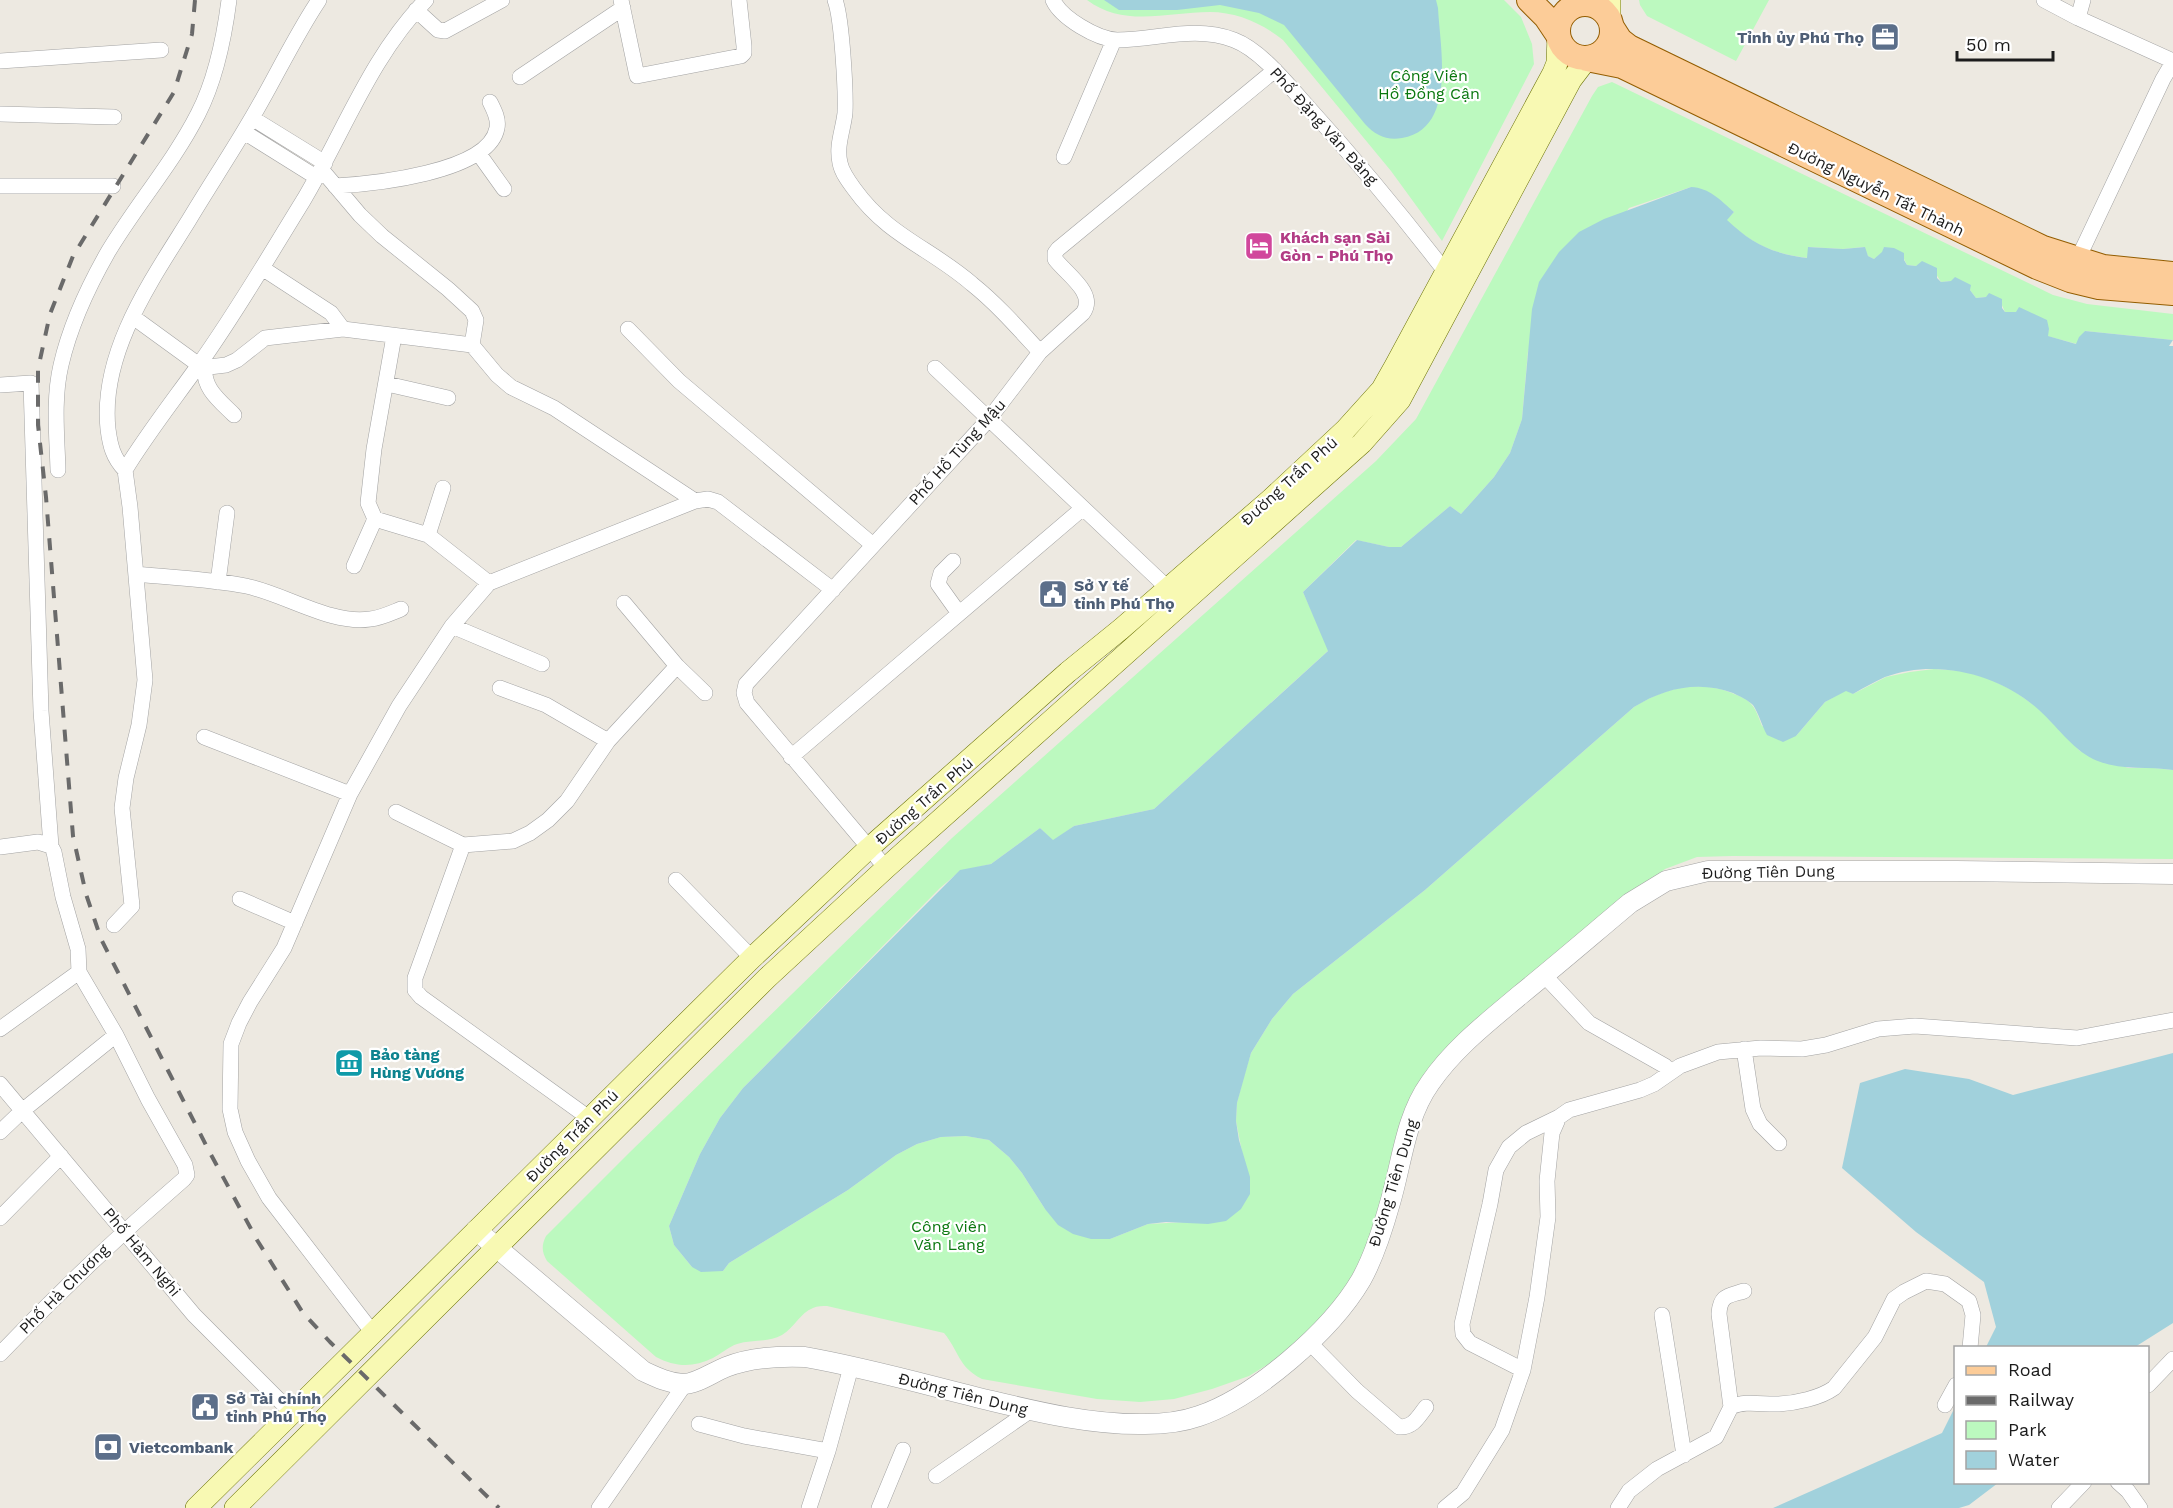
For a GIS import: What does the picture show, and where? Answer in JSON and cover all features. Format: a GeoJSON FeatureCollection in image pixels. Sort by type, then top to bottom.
{"type":"FeatureCollection","features":[{"type":"Feature","properties":{"kind":"main road"},"geometry":{"type":"LineString","coordinates":[[1529,0],[1546,17],[1558,35],[1562,46],[1575,57],[1597,56],[1606,49],[1611,40],[1611,16],[1594,5],[1571,2],[1561,18],[1558,35]]}},
{"type":"Feature","properties":{"kind":"main road","name":"Đường Nguyễn Tất Thành"},"geometry":{"type":"LineString","coordinates":[[1611,16],[1620,40],[1629,47],[2043,248],[2099,287],[2173,293]]}},
{"type":"Feature","properties":{"kind":"main road","name":"Đường Trần Phú"},"geometry":{"type":"LineString","coordinates":[[235,1508],[767,978],[886,868],[1362,443],[1377,411],[1382,389],[1555,67],[1558,35]]}},
{"type":"Feature","properties":{"kind":"main road","name":"Đường Trần Phú"},"geometry":{"type":"LineString","coordinates":[[196,1508],[752,958],[869,848],[1068,672],[1271,499],[1346,430],[1400,400],[1571,80],[1587,58]]}},
{"type":"Feature","properties":{"kind":"main road","name":"Đường Nguyễn Tất Thành"},"geometry":{"type":"LineString","coordinates":[[1587,58],[1622,66],[2037,267],[2073,270],[2112,268],[2173,274]]}},
{"type":"Feature","properties":{"kind":"street"},"geometry":{"type":"LineString","coordinates":[[58,470],[58,381],[69,338],[87,294],[109,251],[171,160],[198,113],[219,56],[230,0]]}},
{"type":"Feature","properties":{"kind":"street"},"geometry":{"type":"LineString","coordinates":[[114,925],[132,906],[122,808],[144,692],[144,668],[125,470],[114,456],[107,417],[113,367],[133,317],[160,267],[248,125],[319,0]]}},
{"type":"Feature","properties":{"kind":"street"},"geometry":{"type":"LineString","coordinates":[[125,470],[146,436],[202,366],[321,170],[377,66],[421,5],[438,30],[445,31],[502,0]]}},
{"type":"Feature","properties":{"kind":"street"},"geometry":{"type":"LineString","coordinates":[[520,77],[622,4],[637,76],[741,56],[744,53],[744,46],[739,0]]}},
{"type":"Feature","properties":{"kind":"street"},"geometry":{"type":"LineString","coordinates":[[835,0],[845,104],[838,148],[843,171],[864,202],[881,220],[972,284],[1003,312],[1040,352]]}},
{"type":"Feature","properties":{"kind":"street","name":"Phố Đặng Văn Đăng"},"geometry":{"type":"LineString","coordinates":[[1053,0],[1057,9],[1069,20],[1114,40],[1188,32],[1236,40],[1275,70],[1380,188],[1460,290]]}},
{"type":"Feature","properties":{"kind":"street"},"geometry":{"type":"LineString","coordinates":[[2044,0],[2173,62],[2073,270]]}},
{"type":"Feature","properties":{"kind":"street"},"geometry":{"type":"LineString","coordinates":[[2078,18],[2083,0]]}},
{"type":"Feature","properties":{"kind":"street"},"geometry":{"type":"LineString","coordinates":[[1064,157],[1114,40]]}},
{"type":"Feature","properties":{"kind":"street"},"geometry":{"type":"LineString","coordinates":[[0,61],[161,50]]}},
{"type":"Feature","properties":{"kind":"street","name":"Phố Hồ Tùng Mậu"},"geometry":{"type":"LineString","coordinates":[[886,868],[747,703],[744,693],[746,684],[989,419],[1040,352],[1087,307],[1087,295],[1055,259],[1058,249],[1275,70]]}},
{"type":"Feature","properties":{"kind":"street"},"geometry":{"type":"LineString","coordinates":[[335,186],[372,184],[415,177],[478,154],[488,146],[497,128],[497,118],[490,102]]}},
{"type":"Feature","properties":{"kind":"street"},"geometry":{"type":"LineString","coordinates":[[0,114],[114,117]]}},
{"type":"Feature","properties":{"kind":"street"},"geometry":{"type":"LineString","coordinates":[[248,125],[321,170],[360,215],[382,236],[448,288],[472,311],[476,320],[472,345]]}},
{"type":"Feature","properties":{"kind":"street"},"geometry":{"type":"LineString","coordinates":[[478,154],[504,189]]}},
{"type":"Feature","properties":{"kind":"street"},"geometry":{"type":"LineString","coordinates":[[0,186],[113,186]]}},
{"type":"Feature","properties":{"kind":"street"},"geometry":{"type":"LineString","coordinates":[[262,268],[331,313],[343,329]]}},
{"type":"Feature","properties":{"kind":"street"},"geometry":{"type":"LineString","coordinates":[[133,317],[202,366],[226,365],[237,360],[265,338],[343,329],[472,345],[497,375],[511,387],[554,408],[695,501]]}},
{"type":"Feature","properties":{"kind":"street"},"geometry":{"type":"LineString","coordinates":[[628,328],[679,381],[873,545]]}},
{"type":"Feature","properties":{"kind":"street"},"geometry":{"type":"LineString","coordinates":[[354,566],[375,519],[368,503],[374,449],[394,336]]}},
{"type":"Feature","properties":{"kind":"street"},"geometry":{"type":"LineString","coordinates":[[202,366],[205,380],[211,391],[234,415]]}},
{"type":"Feature","properties":{"kind":"street"},"geometry":{"type":"LineString","coordinates":[[935,368],[1184,603]]}},
{"type":"Feature","properties":{"kind":"street"},"geometry":{"type":"LineString","coordinates":[[0,385],[31,383],[41,711],[51,846],[78,949],[79,972],[116,1035],[22,1110],[0,1132]]}},
{"type":"Feature","properties":{"kind":"street"},"geometry":{"type":"LineString","coordinates":[[387,384],[448,398]]}},
{"type":"Feature","properties":{"kind":"street"},"geometry":{"type":"LineString","coordinates":[[428,535],[443,488]]}},
{"type":"Feature","properties":{"kind":"street"},"geometry":{"type":"LineString","coordinates":[[373,1333],[269,1198],[248,1161],[235,1132],[230,1109],[231,1044],[250,1002],[284,948],[350,794],[399,706],[452,626],[489,583],[695,501],[708,499],[718,502],[833,590]]}},
{"type":"Feature","properties":{"kind":"street"},"geometry":{"type":"LineString","coordinates":[[791,757],[958,612],[1083,508]]}},
{"type":"Feature","properties":{"kind":"street"},"geometry":{"type":"LineString","coordinates":[[218,582],[226,513]]}},
{"type":"Feature","properties":{"kind":"street"},"geometry":{"type":"LineString","coordinates":[[375,519],[428,535],[489,583]]}},
{"type":"Feature","properties":{"kind":"street"},"geometry":{"type":"LineString","coordinates":[[953,561],[941,573],[938,584],[958,612]]}},
{"type":"Feature","properties":{"kind":"street"},"geometry":{"type":"LineString","coordinates":[[136,573],[218,582],[264,590],[326,613],[348,618],[367,620],[379,618],[401,609]]}},
{"type":"Feature","properties":{"kind":"street"},"geometry":{"type":"LineString","coordinates":[[624,603],[677,666],[705,693]]}},
{"type":"Feature","properties":{"kind":"street"},"geometry":{"type":"LineString","coordinates":[[452,626],[542,664]]}},
{"type":"Feature","properties":{"kind":"street"},"geometry":{"type":"LineString","coordinates":[[396,812],[463,845],[513,840],[530,833],[548,820],[574,792],[608,741],[677,666]]}},
{"type":"Feature","properties":{"kind":"street"},"geometry":{"type":"LineString","coordinates":[[500,688],[546,705],[608,741]]}},
{"type":"Feature","properties":{"kind":"street"},"geometry":{"type":"LineString","coordinates":[[204,737],[350,794]]}},
{"type":"Feature","properties":{"kind":"street"},"geometry":{"type":"LineString","coordinates":[[0,847],[38,842],[51,846]]}},
{"type":"Feature","properties":{"kind":"street"},"geometry":{"type":"LineString","coordinates":[[463,845],[415,978],[415,990],[421,997],[589,1118]]}},
{"type":"Feature","properties":{"kind":"street","name":"Đường Tiên Dung"},"geometry":{"type":"LineString","coordinates":[[685,1384],[728,1366],[755,1359],[805,1357],[1079,1420],[1145,1424],[1179,1422],[1200,1416],[1243,1395],[1263,1382],[1309,1342],[1347,1300],[1362,1278],[1391,1201],[1411,1123],[1423,1092],[1442,1066],[1468,1038],[1630,903],[1666,881],[1708,871],[2173,874]]}},
{"type":"Feature","properties":{"kind":"street"},"geometry":{"type":"LineString","coordinates":[[676,880],[752,958]]}},
{"type":"Feature","properties":{"kind":"street"},"geometry":{"type":"LineString","coordinates":[[240,899],[295,922]]}},
{"type":"Feature","properties":{"kind":"street"},"geometry":{"type":"LineString","coordinates":[[0,1029],[79,972]]}},
{"type":"Feature","properties":{"kind":"street"},"geometry":{"type":"LineString","coordinates":[[1544,975],[1589,1023],[1665,1066],[1670,1072]]}},
{"type":"Feature","properties":{"kind":"street"},"geometry":{"type":"LineString","coordinates":[[1523,1370],[1470,1343],[1463,1334],[1462,1324],[1496,1170],[1509,1147],[1526,1132],[1569,1110],[1640,1090],[1654,1084],[1670,1072],[1704,1056],[1744,1049],[1802,1050],[1878,1029],[1916,1026],[2077,1038],[2173,1020]]}},
{"type":"Feature","properties":{"kind":"street","name":"Phố Hà Chương"},"geometry":{"type":"LineString","coordinates":[[0,1354],[124,1230],[187,1175],[185,1165],[116,1035]]}},
{"type":"Feature","properties":{"kind":"street"},"geometry":{"type":"LineString","coordinates":[[1744,1049],[1753,1109],[1760,1124],[1779,1143]]}},
{"type":"Feature","properties":{"kind":"street","name":"Phố Hàm Nghi"},"geometry":{"type":"LineString","coordinates":[[0,1084],[194,1315],[292,1413]]}},
{"type":"Feature","properties":{"kind":"street"},"geometry":{"type":"LineString","coordinates":[[1445,1508],[1463,1493],[1502,1430],[1523,1370],[1537,1298],[1548,1217],[1549,1156],[1552,1133],[1559,1117]]}},
{"type":"Feature","properties":{"kind":"street"},"geometry":{"type":"LineString","coordinates":[[0,1218],[61,1156]]}},
{"type":"Feature","properties":{"kind":"street"},"geometry":{"type":"LineString","coordinates":[[476,1230],[643,1371],[661,1380],[685,1384],[599,1508]]}},
{"type":"Feature","properties":{"kind":"street"},"geometry":{"type":"LineString","coordinates":[[1731,1407],[1741,1404],[1780,1404],[1827,1393],[1834,1388],[1875,1337],[1894,1299],[1926,1281],[1945,1284],[1969,1301],[1973,1315],[1970,1346]]}},
{"type":"Feature","properties":{"kind":"street"},"geometry":{"type":"LineString","coordinates":[[1618,1508],[1629,1491],[1657,1468],[1716,1437],[1731,1407],[1720,1303],[1724,1298],[1744,1291]]}},
{"type":"Feature","properties":{"kind":"street"},"geometry":{"type":"LineString","coordinates":[[1662,1315],[1684,1455]]}},
{"type":"Feature","properties":{"kind":"street"},"geometry":{"type":"LineString","coordinates":[[1309,1342],[1356,1390],[1399,1427],[1406,1427],[1414,1423],[1426,1407]]}},
{"type":"Feature","properties":{"kind":"street"},"geometry":{"type":"LineString","coordinates":[[2149,1384],[2173,1359]]}},
{"type":"Feature","properties":{"kind":"street"},"geometry":{"type":"LineString","coordinates":[[809,1508],[828,1451],[850,1367]]}},
{"type":"Feature","properties":{"kind":"street"},"geometry":{"type":"LineString","coordinates":[[1945,1405],[1954,1389]]}},
{"type":"Feature","properties":{"kind":"street"},"geometry":{"type":"LineString","coordinates":[[936,1476],[1031,1410]]}},
{"type":"Feature","properties":{"kind":"street"},"geometry":{"type":"LineString","coordinates":[[699,1424],[744,1436],[828,1451]]}},
{"type":"Feature","properties":{"kind":"street"},"geometry":{"type":"LineString","coordinates":[[879,1508],[903,1450]]}},
{"type":"Feature","properties":{"kind":"street"},"geometry":{"type":"LineString","coordinates":[[2059,1508],[2082,1484]]}},
{"type":"Feature","properties":{"kind":"street"},"geometry":{"type":"LineString","coordinates":[[2120,1484],[2140,1508]]}},
{"type":"Feature","properties":{"kind":"green space","name":"Công Viên Hồ Đồng Cận"},"geometry":{"type":"Polygon","coordinates":[[[1087,0],[1504,0],[1521,17],[1532,44],[1534,64],[1442,241],[1391,171],[1283,40],[1275,34],[1258,24],[1229,14],[1210,12],[1131,16],[1101,9],[1087,0]]]}},
{"type":"Feature","properties":{"kind":"green space"},"geometry":{"type":"Polygon","coordinates":[[[1639,0],[1769,0],[1736,61],[1647,16],[1639,0]]]}},
{"type":"Feature","properties":{"kind":"green space","name":"Công viên Văn Lang"},"geometry":{"type":"Polygon","coordinates":[[[1612,82],[2053,295],[2087,304],[2173,314],[2173,340],[2085,331],[2077,344],[2047,336],[2049,329],[2016,312],[2005,312],[2001,303],[1986,297],[1976,298],[1970,290],[1952,281],[1941,282],[1936,274],[1919,265],[1907,265],[1903,257],[1884,247],[1883,252],[1874,259],[1868,256],[1864,247],[1843,249],[1809,247],[1808,258],[1774,251],[1754,242],[1726,220],[1734,212],[1691,187],[1629,208],[1528,351],[1522,419],[1510,453],[1494,477],[1461,514],[1450,506],[1401,547],[1389,547],[1356,540],[1303,592],[1329,650],[1154,809],[1074,826],[1053,841],[1040,828],[991,864],[960,871],[940,888],[743,1088],[720,1118],[700,1154],[669,1226],[674,1245],[692,1267],[723,1271],[729,1263],[848,1190],[896,1155],[917,1144],[941,1137],[966,1136],[989,1140],[1009,1157],[1022,1173],[1045,1209],[1110,1239],[1148,1224],[1187,1222],[1243,1157],[1236,1121],[1237,1103],[1243,1079],[1251,1053],[1272,1019],[1293,994],[1425,890],[1634,707],[1669,691],[1694,686],[1732,693],[1750,703],[1762,726],[1796,736],[1825,702],[1846,690],[1853,694],[1886,677],[1934,669],[1963,671],[1990,679],[2014,691],[2038,708],[2080,751],[2128,768],[2173,770],[2173,859],[1732,856],[1697,857],[1665,869],[1588,930],[1439,1063],[1378,1240],[1337,1303],[1288,1352],[1249,1376],[1212,1389],[1174,1399],[1140,1402],[1097,1399],[982,1379],[963,1364],[944,1333],[827,1306],[808,1310],[782,1335],[737,1344],[713,1358],[698,1363],[684,1365],[670,1363],[656,1357],[547,1261],[543,1249],[546,1236],[952,838],[1376,461],[1416,419],[1592,96],[1598,87],[1612,82]]]}},
{"type":"Feature","properties":{"kind":"water"},"geometry":{"type":"Polygon","coordinates":[[[1104,0],[1436,0],[1442,64],[1438,103],[1431,120],[1419,131],[1402,138],[1386,138],[1365,124],[1284,25],[1259,13],[1220,5],[1177,10],[1119,10],[1104,0]]]}},
{"type":"Feature","properties":{"kind":"water"},"geometry":{"type":"Polygon","coordinates":[[[1691,187],[1709,192],[1734,212],[1727,220],[1745,235],[1763,246],[1784,254],[1807,258],[1808,247],[1843,249],[1865,247],[1868,256],[1874,259],[1884,247],[1894,248],[1904,253],[1907,265],[1916,266],[1922,261],[1937,268],[1937,278],[1941,282],[1951,281],[1955,277],[1971,285],[1970,290],[1976,298],[1986,297],[1989,293],[2002,299],[2002,308],[2005,312],[2016,312],[2019,307],[2047,320],[2048,336],[2076,344],[2085,331],[2173,340],[2169,346],[2173,346],[2173,770],[2122,767],[2093,759],[2078,749],[2023,697],[1986,679],[1946,670],[1905,671],[1885,677],[1853,694],[1846,691],[1825,702],[1796,736],[1783,742],[1767,735],[1753,705],[1733,693],[1720,689],[1695,687],[1657,695],[1634,707],[1425,890],[1293,994],[1272,1019],[1251,1053],[1237,1103],[1236,1121],[1250,1177],[1250,1194],[1241,1209],[1226,1221],[1208,1224],[1166,1222],[1148,1224],[1110,1239],[1091,1239],[1073,1234],[1058,1225],[1022,1173],[1009,1157],[989,1140],[966,1136],[941,1137],[917,1144],[896,1155],[848,1190],[729,1263],[723,1271],[701,1272],[692,1267],[674,1245],[669,1226],[700,1154],[720,1118],[743,1088],[960,870],[991,864],[1040,828],[1053,840],[1074,826],[1154,809],[1328,651],[1303,592],[1357,540],[1389,547],[1401,547],[1450,506],[1461,514],[1494,477],[1510,453],[1522,419],[1532,309],[1539,282],[1559,252],[1579,232],[1604,219],[1691,187]]]}},
{"type":"Feature","properties":{"kind":"water"},"geometry":{"type":"Polygon","coordinates":[[[2173,1053],[2173,1323],[2137,1346],[1986,1346],[1996,1327],[1984,1282],[1916,1232],[1842,1168],[1860,1083],[1905,1069],[1969,1079],[2013,1095],[2173,1053]]]}},
{"type":"Feature","properties":{"kind":"water"},"geometry":{"type":"Polygon","coordinates":[[[1954,1409],[1954,1484],[1997,1484],[1969,1505],[1959,1508],[1773,1508],[1942,1433],[1954,1409]]]}},
{"type":"Feature","properties":{"kind":"railway"},"geometry":{"type":"LineString","coordinates":[[195,0],[192,34],[174,92],[73,256],[50,314],[38,369],[38,425],[46,497],[73,836],[86,894],[101,939],[257,1240],[303,1313],[499,1508]]}},
{"type":"Feature","properties":{"kind":"place","name":"Tỉnh ủy Phú Thọ"},"geometry":{"type":"Point","coordinates":[1885,37]}},
{"type":"Feature","properties":{"kind":"place","name":"Khách sạn Sài Gòn - Phú Thọ"},"geometry":{"type":"Point","coordinates":[1259,246]}},
{"type":"Feature","properties":{"kind":"place","name":"Sở Y tế tỉnh Phú Thọ"},"geometry":{"type":"Point","coordinates":[1053,594]}},
{"type":"Feature","properties":{"kind":"place","name":"Bảo tàng Hùng Vương"},"geometry":{"type":"Point","coordinates":[349,1063]}},
{"type":"Feature","properties":{"kind":"place","name":"Sở Tài chính tỉnh Phú Thọ"},"geometry":{"type":"Point","coordinates":[205,1407]}},
{"type":"Feature","properties":{"kind":"place","name":"Vietcombank"},"geometry":{"type":"Point","coordinates":[108,1447]}}]}
